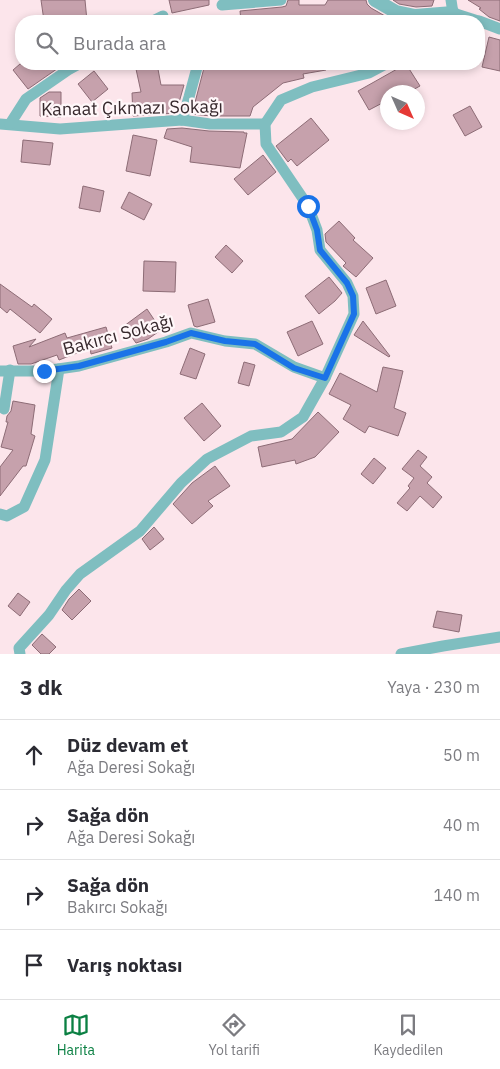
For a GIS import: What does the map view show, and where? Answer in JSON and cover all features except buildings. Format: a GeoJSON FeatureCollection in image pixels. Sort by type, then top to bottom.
{"type":"FeatureCollection","features":[{"type":"Feature","properties":{"kind":"street"},"geometry":{"type":"LineString","coordinates":[[222,5],[281,0]]}},
{"type":"Feature","properties":{"kind":"street"},"geometry":{"type":"LineString","coordinates":[[375,0],[396,12],[410,15]]}},
{"type":"Feature","properties":{"kind":"street"},"geometry":{"type":"LineString","coordinates":[[422,15],[450,11]]}},
{"type":"Feature","properties":{"kind":"street"},"geometry":{"type":"LineString","coordinates":[[485,23],[500,29]]}},
{"type":"Feature","properties":{"kind":"street"},"geometry":{"type":"LineString","coordinates":[[5,124],[26,99],[68,70]]}},
{"type":"Feature","properties":{"kind":"street"},"geometry":{"type":"LineString","coordinates":[[182,120],[196,70]]}},
{"type":"Feature","properties":{"kind":"street"},"geometry":{"type":"LineString","coordinates":[[20,654],[19,648],[49,615],[66,590],[80,574],[140,531],[181,483],[207,459],[251,436],[281,432],[303,417],[325,378],[354,314],[353,296],[347,283],[320,250],[317,230],[308,206],[266,144],[265,124],[281,100],[312,87],[375,70]]}},
{"type":"Feature","properties":{"kind":"street","name":"Kanaat Çıkmazı Sokağı"},"geometry":{"type":"LineString","coordinates":[[5,124],[60,129],[182,120],[210,124],[265,124]]}},
{"type":"Feature","properties":{"kind":"street","name":"Bakırcı Sokağı"},"geometry":{"type":"LineString","coordinates":[[5,370],[44,371],[79,366],[166,342],[191,333],[225,341],[255,344],[294,368],[325,378]]}},
{"type":"Feature","properties":{"kind":"street"},"geometry":{"type":"LineString","coordinates":[[0,514],[7,516],[24,507],[45,460],[59,369]]}},
{"type":"Feature","properties":{"kind":"street"},"geometry":{"type":"LineString","coordinates":[[4,409],[5,370]]}},
{"type":"Feature","properties":{"kind":"street"},"geometry":{"type":"LineString","coordinates":[[402,654],[500,636]]}},
{"type":"Feature","properties":{"kind":"route"},"geometry":{"type":"LineString","coordinates":[[44,371],[79,366],[166,342],[191,333],[225,341],[255,344],[294,368],[325,378],[354,314],[353,296],[347,283],[320,250],[317,230],[308,206]]}}]}
